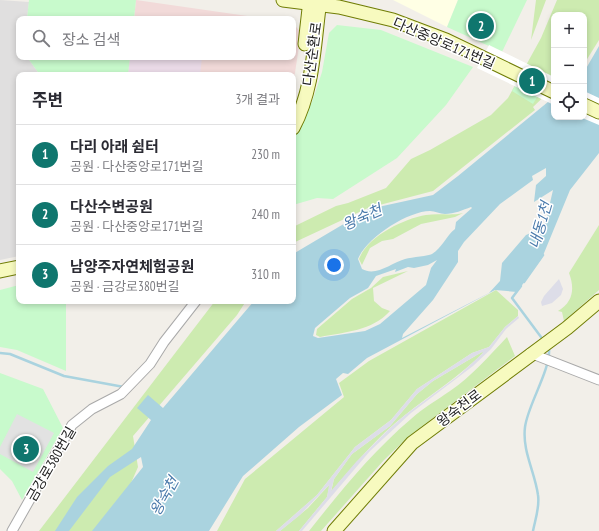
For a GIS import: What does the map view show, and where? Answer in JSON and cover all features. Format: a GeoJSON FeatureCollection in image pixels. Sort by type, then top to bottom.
{"type":"FeatureCollection","features":[{"type":"Feature","properties":{"kind":"street","name":"다산중앙로171번길"},"geometry":{"type":"LineString","coordinates":[[283,0],[314,2],[393,20],[446,40],[551,91]]}},
{"type":"Feature","properties":{"kind":"street","name":"다산순환로"},"geometry":{"type":"LineString","coordinates":[[296,99],[314,2]]}},
{"type":"Feature","properties":{"kind":"street","name":"다산순환로"},"geometry":{"type":"LineString","coordinates":[[296,121],[304,103],[309,86],[314,2]]}},
{"type":"Feature","properties":{"kind":"street"},"geometry":{"type":"LineString","coordinates":[[587,106],[599,112]]}},
{"type":"Feature","properties":{"kind":"street"},"geometry":{"type":"LineString","coordinates":[[0,271],[16,268]]}},
{"type":"Feature","properties":{"kind":"street"},"geometry":{"type":"LineString","coordinates":[[0,278],[16,275]]}},
{"type":"Feature","properties":{"kind":"street","name":"왕숙천로"},"geometry":{"type":"LineString","coordinates":[[334,531],[412,443],[536,355],[599,302]]}},
{"type":"Feature","properties":{"kind":"street","name":"금강로380번길"},"geometry":{"type":"LineString","coordinates":[[12,531],[72,425],[92,409],[121,394],[150,364],[164,342],[194,304]]}},
{"type":"Feature","properties":{"kind":"street"},"geometry":{"type":"LineString","coordinates":[[536,355],[599,380]]}},
{"type":"Feature","properties":{"kind":"shaded area"},"geometry":{"type":"Polygon","coordinates":[[[0,0],[29,2],[27,16],[16,16],[16,60],[29,60],[38,72],[16,72],[16,257],[0,260],[0,0]]]}},
{"type":"Feature","properties":{"kind":"shaded area"},"geometry":{"type":"Polygon","coordinates":[[[136,0],[248,16],[134,16],[136,0]]]}},
{"type":"Feature","properties":{"kind":"shaded area"},"geometry":{"type":"Polygon","coordinates":[[[393,0],[458,0],[447,27],[393,0]]]}},
{"type":"Feature","properties":{"kind":"shaded area"},"geometry":{"type":"Polygon","coordinates":[[[296,27],[301,33],[295,72],[128,72],[130,60],[296,60],[296,27]]]}},
{"type":"Feature","properties":{"kind":"shaded area"},"geometry":{"type":"Polygon","coordinates":[[[130,60],[202,60],[200,72],[128,72],[130,60]]]}},
{"type":"Feature","properties":{"kind":"shaded area"},"geometry":{"type":"Polygon","coordinates":[[[559,279],[563,289],[561,295],[552,303],[542,306],[541,302],[544,296],[559,279]]]}},
{"type":"Feature","properties":{"kind":"shaded area"},"geometry":{"type":"Polygon","coordinates":[[[518,316],[519,318],[506,329],[491,349],[473,366],[411,413],[370,451],[302,531],[299,531],[327,497],[329,485],[300,515],[280,531],[276,531],[317,495],[355,447],[391,420],[417,389],[472,353],[489,347],[505,327],[518,316]],[[482,352],[433,381],[417,394],[390,426],[352,454],[334,479],[331,491],[356,462],[389,429],[405,415],[458,376],[483,353],[482,352]]]}},
{"type":"Feature","properties":{"kind":"shaded area"},"geometry":{"type":"Polygon","coordinates":[[[17,414],[54,433],[33,472],[0,454],[0,447],[17,414]]]}},
{"type":"Feature","properties":{"kind":"green space"},"geometry":{"type":"Polygon","coordinates":[[[29,0],[136,0],[134,16],[27,16],[29,0]]]}},
{"type":"Feature","properties":{"kind":"green space"},"geometry":{"type":"Polygon","coordinates":[[[458,0],[527,0],[502,52],[447,27],[458,0]]]}},
{"type":"Feature","properties":{"kind":"green space"},"geometry":{"type":"Polygon","coordinates":[[[536,0],[546,0],[531,40],[536,0]]]}},
{"type":"Feature","properties":{"kind":"green space"},"geometry":{"type":"Polygon","coordinates":[[[557,0],[599,0],[599,40],[587,59],[587,12],[552,12],[557,0]]]}},
{"type":"Feature","properties":{"kind":"green space"},"geometry":{"type":"Polygon","coordinates":[[[551,14],[551,90],[533,107],[535,110],[433,191],[368,208],[296,242],[296,226],[336,206],[348,203],[386,188],[411,159],[430,150],[491,115],[508,98],[541,38],[551,14]]]}},
{"type":"Feature","properties":{"kind":"green space"},"geometry":{"type":"Polygon","coordinates":[[[337,25],[381,30],[473,67],[446,105],[397,158],[333,199],[317,198],[296,204],[296,129],[312,102],[322,72],[329,33],[337,25]]]}},
{"type":"Feature","properties":{"kind":"green space"},"geometry":{"type":"Polygon","coordinates":[[[29,60],[130,60],[128,72],[38,72],[29,60]]]}},
{"type":"Feature","properties":{"kind":"green space"},"geometry":{"type":"Polygon","coordinates":[[[527,65],[549,77],[533,104],[512,91],[527,65]]]}},
{"type":"Feature","properties":{"kind":"green space"},"geometry":{"type":"Polygon","coordinates":[[[463,213],[455,217],[421,224],[393,239],[382,241],[370,248],[362,265],[359,259],[370,243],[378,236],[407,220],[426,215],[463,213]]]}},
{"type":"Feature","properties":{"kind":"green space"},"geometry":{"type":"Polygon","coordinates":[[[599,225],[599,290],[564,321],[562,312],[558,311],[567,304],[570,299],[572,284],[569,273],[599,225]]]}},
{"type":"Feature","properties":{"kind":"green space"},"geometry":{"type":"Polygon","coordinates":[[[408,271],[373,288],[374,301],[382,308],[390,311],[383,318],[358,330],[320,337],[316,335],[317,329],[352,299],[371,288],[383,277],[408,271]]]}},
{"type":"Feature","properties":{"kind":"green space"},"geometry":{"type":"Polygon","coordinates":[[[16,286],[16,304],[66,304],[66,371],[17,350],[0,347],[0,290],[16,286]]]}},
{"type":"Feature","properties":{"kind":"green space"},"geometry":{"type":"Polygon","coordinates":[[[496,290],[518,310],[518,316],[505,327],[489,347],[472,353],[417,389],[391,420],[355,447],[317,495],[276,531],[217,531],[245,479],[344,397],[339,383],[369,361],[496,290]]]}},
{"type":"Feature","properties":{"kind":"green space"},"geometry":{"type":"Polygon","coordinates":[[[213,304],[244,304],[237,315],[133,436],[138,467],[110,531],[39,531],[213,304]]]}},
{"type":"Feature","properties":{"kind":"green space"},"geometry":{"type":"Polygon","coordinates":[[[507,337],[515,356],[408,437],[384,460],[321,531],[309,531],[345,487],[383,445],[416,415],[466,379],[507,337]]]}},
{"type":"Feature","properties":{"kind":"green space"},"geometry":{"type":"Polygon","coordinates":[[[484,352],[465,369],[405,415],[385,433],[331,492],[334,479],[352,454],[390,426],[417,394],[433,381],[484,352]]]}},
{"type":"Feature","properties":{"kind":"green space"},"geometry":{"type":"Polygon","coordinates":[[[0,373],[43,389],[63,428],[22,500],[12,481],[0,469],[0,373]]]}},
{"type":"Feature","properties":{"kind":"green space"},"geometry":{"type":"Polygon","coordinates":[[[330,484],[327,497],[299,531],[280,531],[308,508],[330,484]]]}},
{"type":"Feature","properties":{"kind":"water","name":"왕숙천"},"geometry":{"type":"Polygon","coordinates":[[[599,46],[599,153],[570,190],[542,258],[517,292],[495,290],[367,358],[348,374],[343,373],[336,379],[342,395],[299,427],[243,476],[209,531],[92,531],[143,467],[141,457],[110,477],[69,531],[55,531],[77,497],[108,466],[132,449],[151,420],[137,408],[148,395],[163,408],[251,304],[296,304],[296,252],[369,209],[433,195],[551,99],[551,120],[587,120],[587,67],[599,46]],[[546,168],[532,176],[533,180],[500,204],[464,242],[458,251],[458,262],[433,300],[403,334],[402,338],[489,293],[500,281],[502,263],[526,235],[538,230],[541,232],[544,229],[553,190],[534,202],[536,185],[546,176],[546,168]],[[471,207],[448,214],[434,211],[421,212],[400,221],[378,235],[362,251],[358,259],[362,269],[367,271],[378,270],[405,259],[432,254],[439,249],[455,229],[456,222],[472,208],[471,207]],[[437,260],[428,265],[414,268],[408,267],[395,272],[396,269],[376,276],[368,288],[350,298],[315,328],[313,336],[318,338],[365,331],[380,324],[426,285],[431,268],[437,260]]]}},
{"type":"Feature","properties":{"kind":"pier"},"geometry":{"type":"Polygon","coordinates":[[[489,45],[551,76],[551,104],[477,68],[489,45]]]}},
{"type":"Feature","properties":{"kind":"pier"},"geometry":{"type":"Polygon","coordinates":[[[587,92],[599,98],[599,125],[587,120],[587,92]]]}},
{"type":"Feature","properties":{"kind":"waterway","name":"내동1천"},"geometry":{"type":"LineString","coordinates":[[524,282],[543,255]]}},
{"type":"Feature","properties":{"kind":"waterway","name":"내동1천"},"geometry":{"type":"LineString","coordinates":[[521,286],[512,298],[541,337]]}},
{"type":"Feature","properties":{"kind":"waterway","name":"내동1천"},"geometry":{"type":"LineString","coordinates":[[533,531],[538,509],[538,500],[536,486],[525,445],[525,427],[530,408],[547,366],[549,348]]}},
{"type":"Feature","properties":{"kind":"waterway"},"geometry":{"type":"LineString","coordinates":[[0,353],[10,354],[64,376],[124,387]]}},
{"type":"Feature","properties":{"kind":"place","name":"다산수변공원"},"geometry":{"type":"Point","coordinates":[481,26]}},
{"type":"Feature","properties":{"kind":"place","name":"다리 아래 쉼터"},"geometry":{"type":"Point","coordinates":[532,81]}},
{"type":"Feature","properties":{"kind":"place","name":"남양주자연체험공원"},"geometry":{"type":"Point","coordinates":[26,449]}}]}
